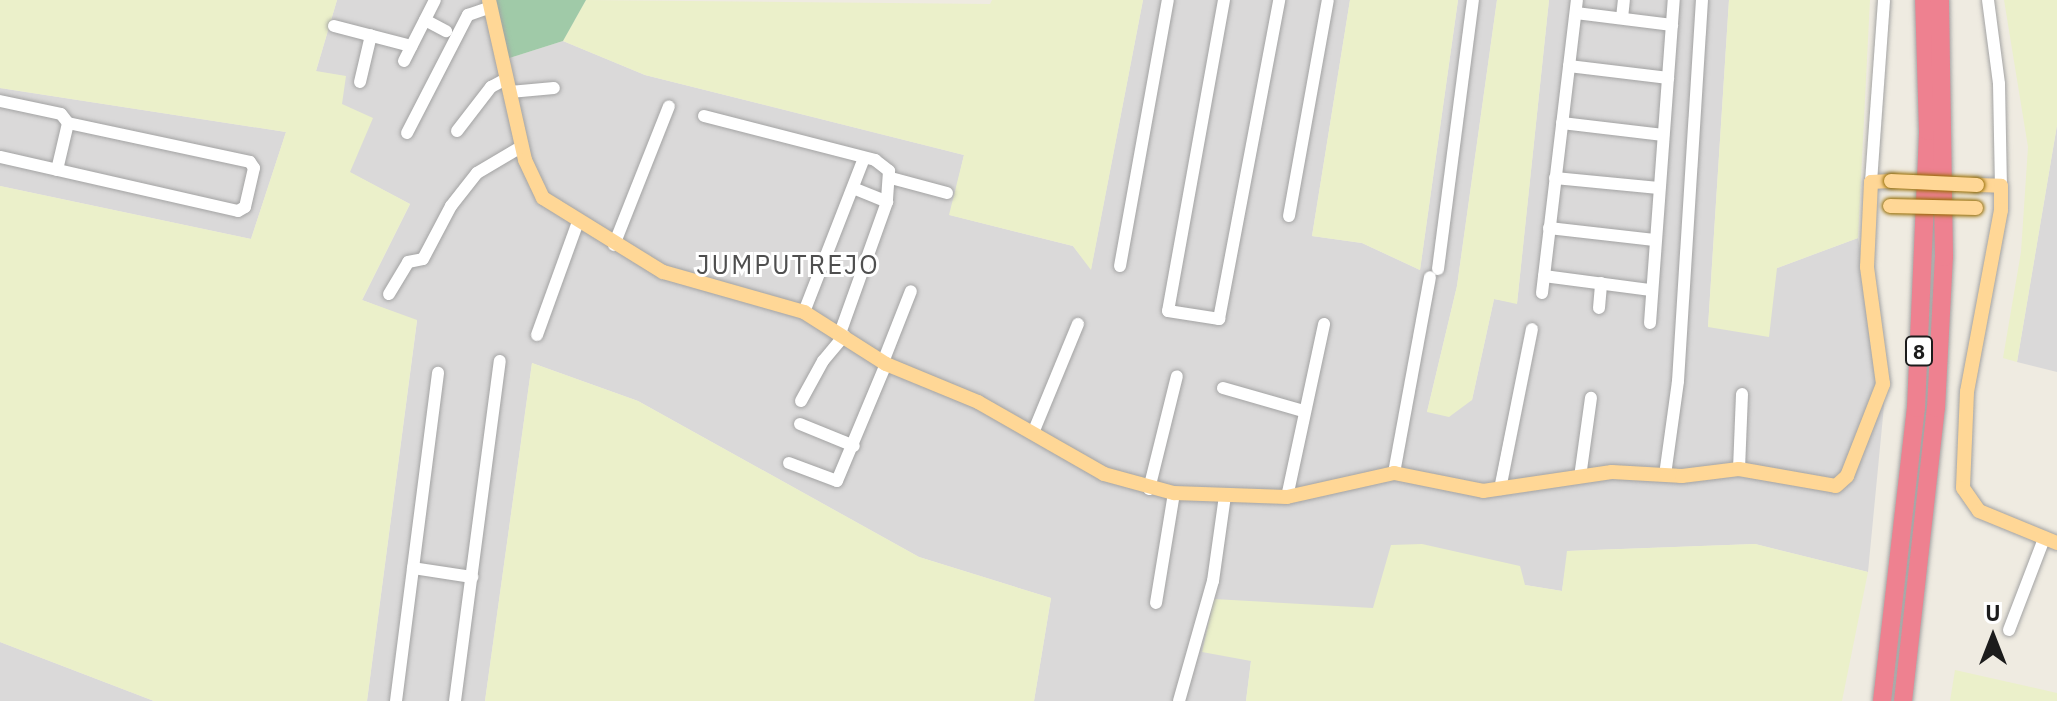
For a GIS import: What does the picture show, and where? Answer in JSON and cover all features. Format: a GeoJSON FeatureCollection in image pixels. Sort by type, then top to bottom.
{"type":"FeatureCollection","features":[{"type":"Feature","properties":{"kind":"highway","name":"8"},"geometry":{"type":"LineString","coordinates":[[1882,701],[1916,408],[1928,131],[1924,0]]}},
{"type":"Feature","properties":{"kind":"highway","name":"8"},"geometry":{"type":"LineString","coordinates":[[1903,701],[1936,408],[1944,257],[1940,0]]}},
{"type":"Feature","properties":{"kind":"main road"},"geometry":{"type":"LineString","coordinates":[[486,6],[516,149],[538,193],[576,227],[663,272],[804,312],[884,369],[978,402],[1104,474],[1149,489],[1224,504],[1287,497],[1394,473],[1466,489],[1500,489],[1612,472],[1665,475],[1759,469],[1826,489],[1847,476],[1883,384],[1867,267],[1871,182],[2001,186],[2001,210],[1967,392],[1963,488],[1979,511],[2050,541]]}},
{"type":"Feature","properties":{"kind":"main road"},"geometry":{"type":"LineString","coordinates":[[1870,207],[2001,210]]}},
{"type":"Feature","properties":{"kind":"street"},"geometry":{"type":"LineString","coordinates":[[404,61],[435,0]]}},
{"type":"Feature","properties":{"kind":"street"},"geometry":{"type":"LineString","coordinates":[[1120,266],[1168,0]]}},
{"type":"Feature","properties":{"kind":"street"},"geometry":{"type":"LineString","coordinates":[[1224,0],[1168,311],[1219,319],[1279,0]]}},
{"type":"Feature","properties":{"kind":"street"},"geometry":{"type":"LineString","coordinates":[[1289,216],[1328,0]]}},
{"type":"Feature","properties":{"kind":"street"},"geometry":{"type":"LineString","coordinates":[[1394,473],[1434,273],[1473,0]]}},
{"type":"Feature","properties":{"kind":"street"},"geometry":{"type":"LineString","coordinates":[[1622,18],[1624,0]]}},
{"type":"Feature","properties":{"kind":"street"},"geometry":{"type":"LineString","coordinates":[[1650,323],[1674,0]]}},
{"type":"Feature","properties":{"kind":"street"},"geometry":{"type":"LineString","coordinates":[[1665,475],[1678,381],[1702,0]]}},
{"type":"Feature","properties":{"kind":"street"},"geometry":{"type":"LineString","coordinates":[[1871,182],[1884,0]]}},
{"type":"Feature","properties":{"kind":"street"},"geometry":{"type":"LineString","coordinates":[[1988,0],[1999,84],[2001,186]]}},
{"type":"Feature","properties":{"kind":"street"},"geometry":{"type":"LineString","coordinates":[[407,133],[468,15],[486,6]]}},
{"type":"Feature","properties":{"kind":"street"},"geometry":{"type":"LineString","coordinates":[[1542,293],[1576,6],[1622,18],[1672,25]]}},
{"type":"Feature","properties":{"kind":"street"},"geometry":{"type":"LineString","coordinates":[[425,20],[446,31]]}},
{"type":"Feature","properties":{"kind":"street"},"geometry":{"type":"LineString","coordinates":[[334,26],[411,46]]}},
{"type":"Feature","properties":{"kind":"street"},"geometry":{"type":"LineString","coordinates":[[360,82],[371,35]]}},
{"type":"Feature","properties":{"kind":"street"},"geometry":{"type":"LineString","coordinates":[[1569,66],[1668,78]]}},
{"type":"Feature","properties":{"kind":"street"},"geometry":{"type":"LineString","coordinates":[[457,131],[503,84],[554,88]]}},
{"type":"Feature","properties":{"kind":"street"},"geometry":{"type":"LineString","coordinates":[[0,101],[61,114],[68,123],[250,162],[254,168],[245,207],[238,211],[0,157]]}},
{"type":"Feature","properties":{"kind":"street"},"geometry":{"type":"LineString","coordinates":[[614,245],[669,106]]}},
{"type":"Feature","properties":{"kind":"street"},"geometry":{"type":"LineString","coordinates":[[704,116],[864,158],[884,165],[891,178],[887,202],[841,339],[801,401]]}},
{"type":"Feature","properties":{"kind":"street"},"geometry":{"type":"LineString","coordinates":[[57,170],[68,123]]}},
{"type":"Feature","properties":{"kind":"street"},"geometry":{"type":"LineString","coordinates":[[1562,123],[1663,135]]}},
{"type":"Feature","properties":{"kind":"street"},"geometry":{"type":"LineString","coordinates":[[389,294],[408,262],[423,259],[451,206],[477,173],[516,149]]}},
{"type":"Feature","properties":{"kind":"street"},"geometry":{"type":"LineString","coordinates":[[804,312],[864,158]]}},
{"type":"Feature","properties":{"kind":"street"},"geometry":{"type":"LineString","coordinates":[[891,178],[947,193]]}},
{"type":"Feature","properties":{"kind":"street"},"geometry":{"type":"LineString","coordinates":[[1555,178],[1659,188]]}},
{"type":"Feature","properties":{"kind":"street"},"geometry":{"type":"LineString","coordinates":[[853,188],[887,202]]}},
{"type":"Feature","properties":{"kind":"street"},"geometry":{"type":"LineString","coordinates":[[537,335],[576,227]]}},
{"type":"Feature","properties":{"kind":"street"},"geometry":{"type":"LineString","coordinates":[[1549,228],[1654,240]]}},
{"type":"Feature","properties":{"kind":"street"},"geometry":{"type":"LineString","coordinates":[[1544,276],[1651,290]]}},
{"type":"Feature","properties":{"kind":"street"},"geometry":{"type":"LineString","coordinates":[[1599,308],[1601,283]]}},
{"type":"Feature","properties":{"kind":"street"},"geometry":{"type":"LineString","coordinates":[[789,463],[835,483],[854,446],[911,291]]}},
{"type":"Feature","properties":{"kind":"street"},"geometry":{"type":"LineString","coordinates":[[1033,433],[1078,324]]}},
{"type":"Feature","properties":{"kind":"street"},"geometry":{"type":"LineString","coordinates":[[1287,497],[1324,324]]}},
{"type":"Feature","properties":{"kind":"street"},"geometry":{"type":"LineString","coordinates":[[1500,489],[1532,329]]}},
{"type":"Feature","properties":{"kind":"street"},"geometry":{"type":"LineString","coordinates":[[455,701],[500,361]]}},
{"type":"Feature","properties":{"kind":"street"},"geometry":{"type":"LineString","coordinates":[[400,700],[438,373]]}},
{"type":"Feature","properties":{"kind":"street"},"geometry":{"type":"LineString","coordinates":[[1149,489],[1177,376]]}},
{"type":"Feature","properties":{"kind":"street"},"geometry":{"type":"LineString","coordinates":[[1223,388],[1303,411]]}},
{"type":"Feature","properties":{"kind":"street"},"geometry":{"type":"LineString","coordinates":[[1739,469],[1742,394]]}},
{"type":"Feature","properties":{"kind":"street"},"geometry":{"type":"LineString","coordinates":[[1580,477],[1591,398]]}},
{"type":"Feature","properties":{"kind":"street"},"geometry":{"type":"LineString","coordinates":[[800,424],[854,446]]}},
{"type":"Feature","properties":{"kind":"street"},"geometry":{"type":"LineString","coordinates":[[1156,603],[1174,493]]}},
{"type":"Feature","properties":{"kind":"street"},"geometry":{"type":"LineString","coordinates":[[1179,701],[1213,581],[1224,504]]}},
{"type":"Feature","properties":{"kind":"street"},"geometry":{"type":"LineString","coordinates":[[2009,630],[2050,541]]}},
{"type":"Feature","properties":{"kind":"street"},"geometry":{"type":"LineString","coordinates":[[413,568],[472,577]]}},
{"type":"Feature","properties":{"kind":"shaded area"},"geometry":{"type":"Polygon","coordinates":[[[337,0],[492,0],[503,60],[563,41],[645,75],[964,155],[950,215],[1073,246],[1091,269],[1143,0],[1350,0],[1312,236],[1362,243],[1420,270],[1458,0],[1497,0],[1457,286],[1427,412],[1472,400],[1494,299],[1517,303],[1549,0],[1729,0],[1708,327],[1777,268],[1858,238],[1886,385],[1868,572],[1755,544],[1568,551],[1562,591],[1525,585],[1373,608],[1251,661],[1246,701],[1034,701],[1051,598],[919,557],[638,401],[532,363],[485,701],[367,701],[417,321],[362,300],[410,204],[349,172],[342,105],[316,71],[337,0]]]}},
{"type":"Feature","properties":{"kind":"shaded area"},"geometry":{"type":"Polygon","coordinates":[[[0,88],[286,132],[251,239],[0,186],[0,88]]]}},
{"type":"Feature","properties":{"kind":"shaded area"},"geometry":{"type":"Polygon","coordinates":[[[2057,125],[2057,372],[2017,362],[2057,125]]]}},
{"type":"Feature","properties":{"kind":"shaded area"},"geometry":{"type":"Polygon","coordinates":[[[0,642],[154,701],[0,701],[0,642]]]}},
{"type":"Feature","properties":{"kind":"green space"},"geometry":{"type":"Polygon","coordinates":[[[0,0],[337,0],[316,71],[346,76],[342,104],[373,118],[350,172],[410,204],[362,300],[417,320],[367,701],[154,701],[0,642],[0,186],[251,239],[286,132],[0,88],[0,0]]]}},
{"type":"Feature","properties":{"kind":"green space"},"geometry":{"type":"Polygon","coordinates":[[[492,0],[586,0],[563,41],[503,60],[492,0]]]}},
{"type":"Feature","properties":{"kind":"green space"},"geometry":{"type":"Polygon","coordinates":[[[586,0],[990,4],[992,0],[1143,0],[1091,270],[1073,246],[949,215],[964,155],[645,75],[563,41],[586,0]]]}},
{"type":"Feature","properties":{"kind":"green space"},"geometry":{"type":"Polygon","coordinates":[[[1350,0],[1458,0],[1420,270],[1362,243],[1312,236],[1350,0]]]}},
{"type":"Feature","properties":{"kind":"green space"},"geometry":{"type":"Polygon","coordinates":[[[1497,0],[1549,0],[1517,304],[1494,299],[1472,400],[1449,417],[1427,412],[1457,286],[1497,0]]]}},
{"type":"Feature","properties":{"kind":"green space"},"geometry":{"type":"Polygon","coordinates":[[[1729,0],[1870,0],[1858,238],[1777,268],[1769,337],[1708,327],[1729,0]]]}},
{"type":"Feature","properties":{"kind":"green space"},"geometry":{"type":"Polygon","coordinates":[[[2004,0],[2057,0],[2057,125],[2017,362],[2003,358],[2021,252],[2028,147],[2004,0]]]}},
{"type":"Feature","properties":{"kind":"green space"},"geometry":{"type":"Polygon","coordinates":[[[532,363],[638,401],[919,557],[1051,598],[1034,701],[485,701],[532,363]]]}},
{"type":"Feature","properties":{"kind":"green space"},"geometry":{"type":"Polygon","coordinates":[[[1422,544],[1520,566],[1525,585],[1562,591],[1567,551],[1755,544],[1868,572],[1842,701],[1246,701],[1251,661],[1202,652],[1214,599],[1373,608],[1391,545],[1422,544]]]}},
{"type":"Feature","properties":{"kind":"green space"},"geometry":{"type":"Polygon","coordinates":[[[1955,670],[2057,693],[2057,701],[1950,701],[1955,670]]]}},
{"type":"Feature","properties":{"kind":"district","name":"JUMPUTREJO"},"geometry":{"type":"Point","coordinates":[788,265]}}]}
